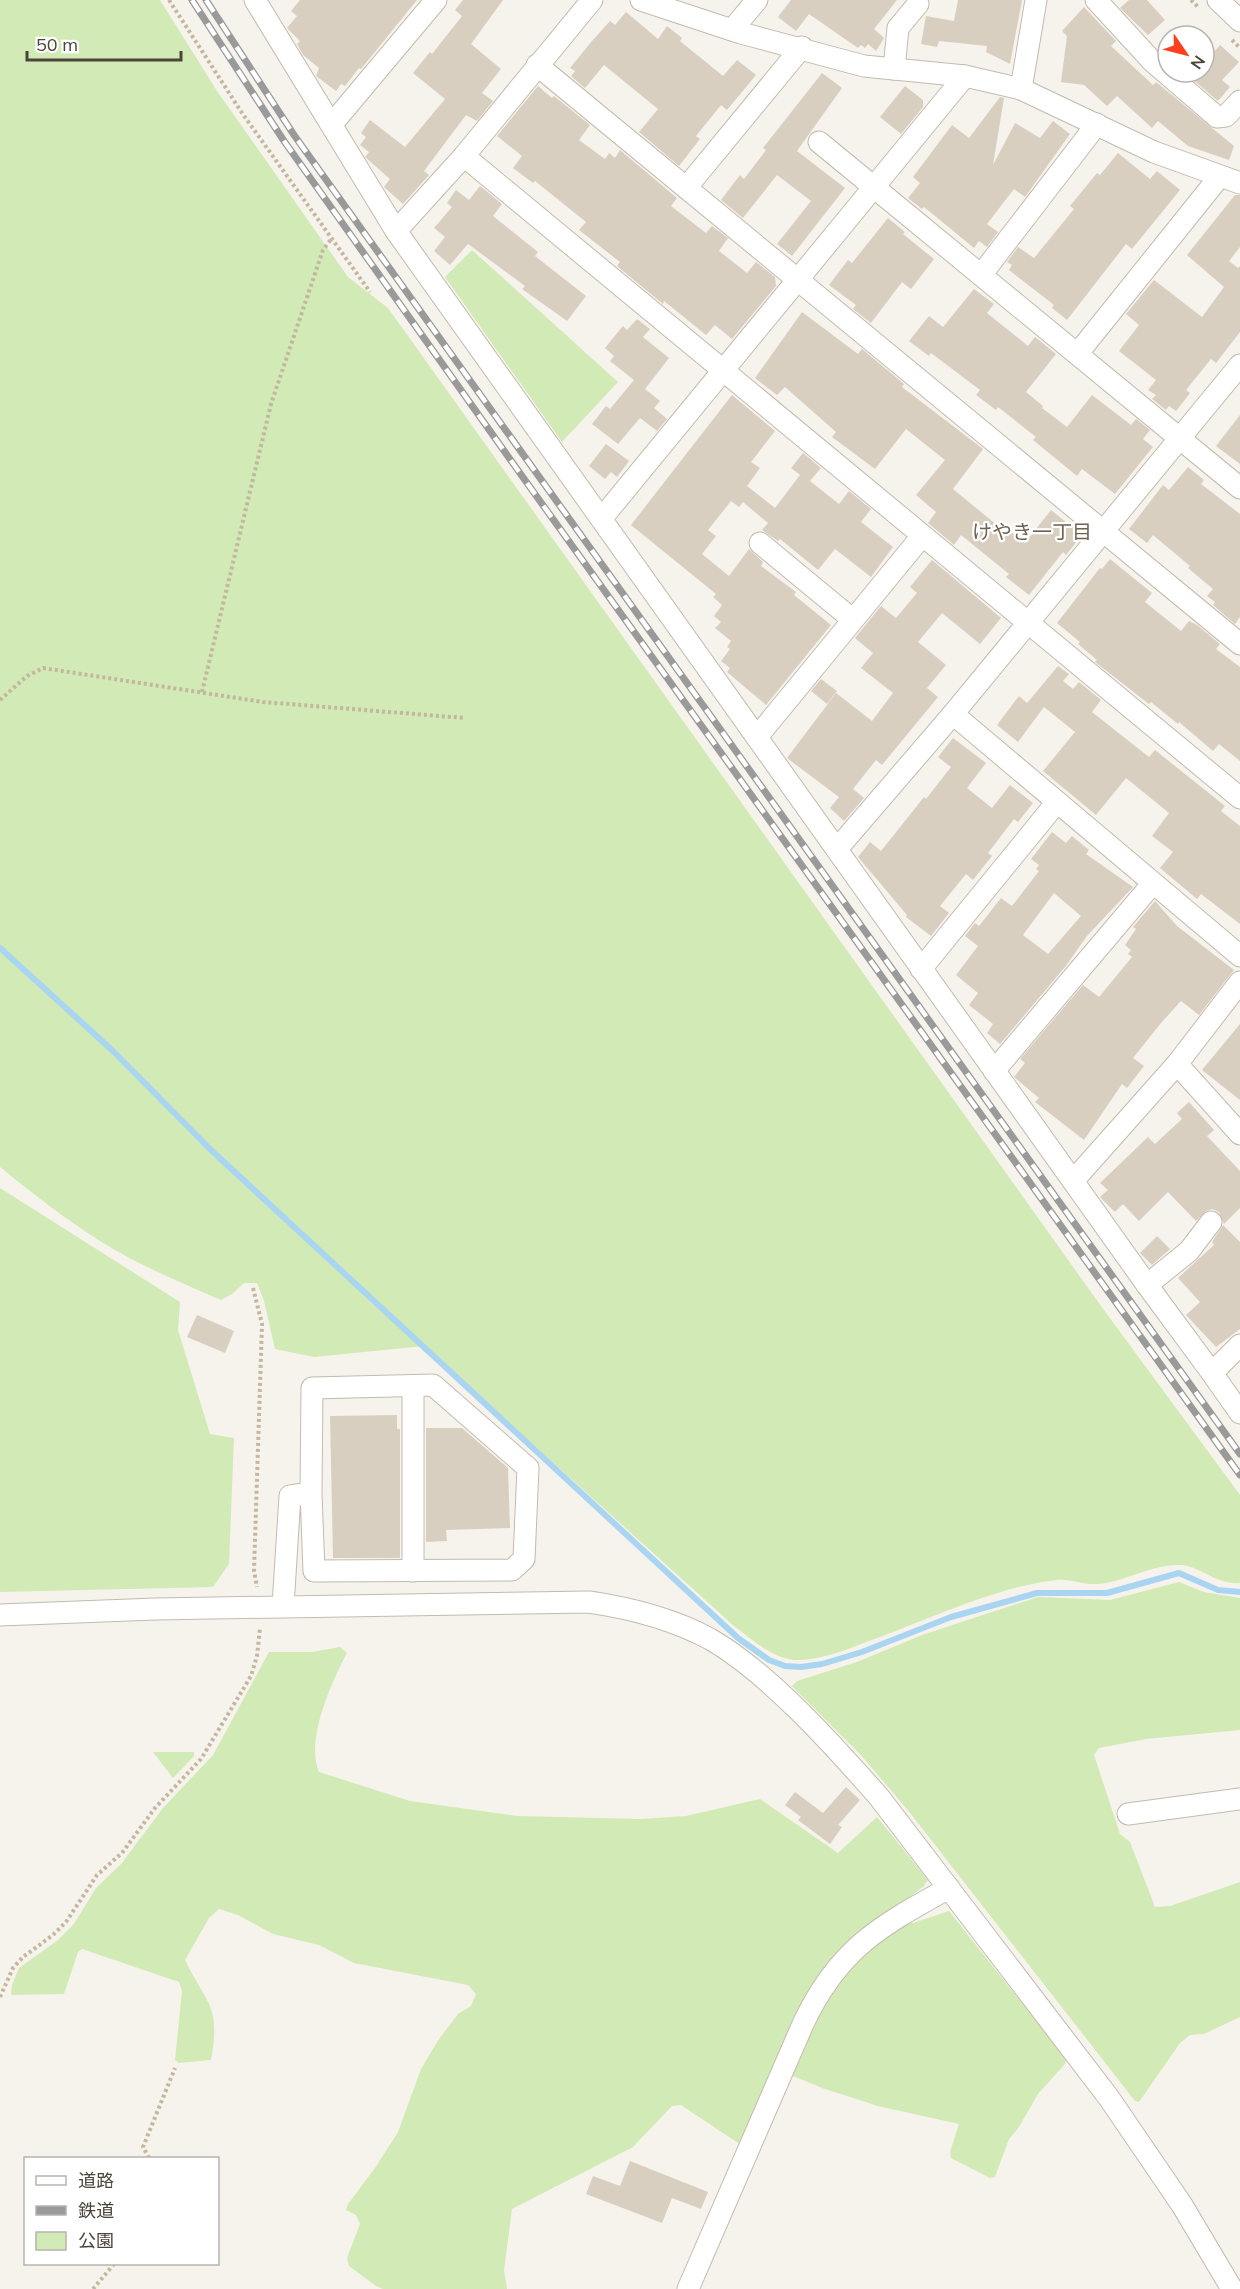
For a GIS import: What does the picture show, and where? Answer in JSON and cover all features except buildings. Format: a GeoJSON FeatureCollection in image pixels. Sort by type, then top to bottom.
{"type":"FeatureCollection","features":[{"type":"Feature","properties":{"kind":"street"},"geometry":{"type":"LineString","coordinates":[[332,124],[436,0]]}},
{"type":"Feature","properties":{"kind":"street"},"geometry":{"type":"LineString","coordinates":[[396,231],[464,156],[592,0]]}},
{"type":"Feature","properties":{"kind":"street"},"geometry":{"type":"LineString","coordinates":[[641,0],[732,30],[802,47],[864,66],[965,76],[1021,90],[1154,152],[1240,183]]}},
{"type":"Feature","properties":{"kind":"street"},"geometry":{"type":"LineString","coordinates":[[732,30],[756,0]]}},
{"type":"Feature","properties":{"kind":"street"},"geometry":{"type":"LineString","coordinates":[[1021,90],[1036,0]]}},
{"type":"Feature","properties":{"kind":"street"},"geometry":{"type":"LineString","coordinates":[[1096,0],[1152,61],[1217,117],[1226,116],[1240,100]]}},
{"type":"Feature","properties":{"kind":"street"},"geometry":{"type":"LineString","coordinates":[[1218,0],[1240,21]]}},
{"type":"Feature","properties":{"kind":"street"},"geometry":{"type":"LineString","coordinates":[[894,69],[898,28],[918,4]]}},
{"type":"Feature","properties":{"kind":"street"},"geometry":{"type":"LineString","coordinates":[[265,5],[396,231],[1240,1413]]}},
{"type":"Feature","properties":{"kind":"street"},"geometry":{"type":"LineString","coordinates":[[686,188],[802,47]]}},
{"type":"Feature","properties":{"kind":"street"},"geometry":{"type":"LineString","coordinates":[[537,65],[1240,644]]}},
{"type":"Feature","properties":{"kind":"street"},"geometry":{"type":"LineString","coordinates":[[602,518],[965,76]]}},
{"type":"Feature","properties":{"kind":"street"},"geometry":{"type":"LineString","coordinates":[[981,275],[1097,124]]}},
{"type":"Feature","properties":{"kind":"street"},"geometry":{"type":"LineString","coordinates":[[819,142],[1240,488]]}},
{"type":"Feature","properties":{"kind":"street"},"geometry":{"type":"LineString","coordinates":[[464,156],[1240,798]]}},
{"type":"Feature","properties":{"kind":"street"},"geometry":{"type":"LineString","coordinates":[[1078,353],[1220,176]]}},
{"type":"Feature","properties":{"kind":"street"},"geometry":{"type":"LineString","coordinates":[[837,849],[953,714],[1240,365]]}},
{"type":"Feature","properties":{"kind":"street"},"geometry":{"type":"LineString","coordinates":[[756,737],[922,536]]}},
{"type":"Feature","properties":{"kind":"street"},"geometry":{"type":"LineString","coordinates":[[760,543],[852,619]]}},
{"type":"Feature","properties":{"kind":"street"},"geometry":{"type":"LineString","coordinates":[[953,714],[1240,956]]}},
{"type":"Feature","properties":{"kind":"street"},"geometry":{"type":"LineString","coordinates":[[921,969],[1057,802]]}},
{"type":"Feature","properties":{"kind":"street"},"geometry":{"type":"LineString","coordinates":[[994,1071],[1153,883]]}},
{"type":"Feature","properties":{"kind":"street"},"geometry":{"type":"LineString","coordinates":[[1073,1181],[1177,1064],[1240,982]]}},
{"type":"Feature","properties":{"kind":"street"},"geometry":{"type":"LineString","coordinates":[[1177,1064],[1240,1134]]}},
{"type":"Feature","properties":{"kind":"street"},"geometry":{"type":"LineString","coordinates":[[1147,1285],[1190,1251],[1211,1222]]}},
{"type":"Feature","properties":{"kind":"street"},"geometry":{"type":"LineString","coordinates":[[1212,1373],[1240,1345]]}},
{"type":"Feature","properties":{"kind":"street"},"geometry":{"type":"LineString","coordinates":[[433,1385],[528,1468],[524,1559],[512,1570],[314,1571],[311,1493],[312,1388],[413,1386],[433,1385]]}},
{"type":"Feature","properties":{"kind":"street"},"geometry":{"type":"LineString","coordinates":[[412,1571],[413,1386]]}},
{"type":"Feature","properties":{"kind":"street"},"geometry":{"type":"LineString","coordinates":[[284,1606],[290,1496],[311,1493]]}},
{"type":"Feature","properties":{"kind":"street"},"geometry":{"type":"LineString","coordinates":[[0,1615],[284,1606],[589,1602],[639,1612],[691,1630],[747,1664],[847,1761],[887,1806],[1130,2127],[1182,2205],[1232,2289]]}},
{"type":"Feature","properties":{"kind":"street"},"geometry":{"type":"LineString","coordinates":[[1128,1814],[1240,1798]]}},
{"type":"Feature","properties":{"kind":"street"},"geometry":{"type":"LineString","coordinates":[[688,2289],[803,2024],[822,1987],[845,1956],[864,1941],[910,1909],[950,1888]]}},
{"type":"Feature","properties":{"kind":"path"},"geometry":{"type":"LineString","coordinates":[[169,0],[242,113],[370,292]]}},
{"type":"Feature","properties":{"kind":"path"},"geometry":{"type":"LineString","coordinates":[[202,692],[271,404],[323,250],[332,238]]}},
{"type":"Feature","properties":{"kind":"path"},"geometry":{"type":"LineString","coordinates":[[0,700],[27,676],[43,668],[263,702],[465,718]]}},
{"type":"Feature","properties":{"kind":"path"},"geometry":{"type":"LineString","coordinates":[[0,1997],[9,1975],[22,1957],[53,1935],[66,1922],[97,1875],[122,1853],[155,1809],[201,1759],[251,1676],[258,1648],[261,1607],[254,1571],[262,1324],[254,1288]]}},
{"type":"Feature","properties":{"kind":"path"},"geometry":{"type":"LineString","coordinates":[[148,2157],[143,2147],[175,2068]]}},
{"type":"Feature","properties":{"kind":"path"},"geometry":{"type":"LineString","coordinates":[[93,2289],[113,2265]]}},
{"type":"Feature","properties":{"kind":"green space"},"geometry":{"type":"Polygon","coordinates":[[[0,0],[160,0],[217,91],[348,277],[388,308],[1101,1306],[1240,1495],[1240,1583],[1223,1581],[1187,1566],[1171,1565],[1106,1583],[1092,1584],[1057,1580],[1035,1583],[967,1603],[832,1654],[802,1660],[774,1654],[734,1626],[424,1346],[314,1357],[275,1349],[264,1301],[257,1283],[244,1283],[221,1300],[175,1280],[100,1241],[49,1206],[0,1167],[0,0]]]}},
{"type":"Feature","properties":{"kind":"green space"},"geometry":{"type":"Polygon","coordinates":[[[472,250],[618,382],[562,442],[445,277],[472,250]]]}},
{"type":"Feature","properties":{"kind":"green space"},"geometry":{"type":"Polygon","coordinates":[[[0,1188],[180,1302],[178,1330],[210,1434],[234,1438],[229,1564],[213,1587],[0,1592],[0,1188]]]}},
{"type":"Feature","properties":{"kind":"green space"},"geometry":{"type":"Polygon","coordinates":[[[1179,1582],[1204,1592],[1240,1598],[1240,1730],[1146,1739],[1099,1748],[1094,1755],[1120,1834],[1130,1842],[1155,1907],[1170,1906],[1240,1882],[1240,2017],[1204,2034],[1190,2035],[1180,2043],[1139,2102],[1135,2101],[907,1809],[859,1753],[792,1686],[797,1681],[857,1662],[922,1635],[1038,1597],[1110,1600],[1179,1582]]]}},
{"type":"Feature","properties":{"kind":"green space"},"geometry":{"type":"Polygon","coordinates":[[[340,1647],[347,1653],[322,1711],[315,1744],[319,1772],[410,1801],[517,1816],[641,1819],[686,1816],[760,1799],[838,1853],[877,1817],[928,1880],[924,1886],[855,1939],[744,2143],[738,2143],[681,2105],[672,2106],[633,2147],[512,2209],[504,2270],[507,2289],[383,2289],[349,2266],[347,2258],[360,2224],[356,2215],[346,2210],[348,2204],[398,2132],[421,2069],[439,2039],[458,2014],[471,2006],[476,1994],[468,1985],[354,1963],[319,1945],[273,1934],[238,1915],[219,1909],[209,1918],[185,1960],[206,1997],[213,2016],[214,2042],[211,2060],[179,2063],[175,2060],[182,1991],[179,1982],[82,1949],[78,1952],[64,1994],[11,1995],[12,1985],[19,1968],[58,1940],[74,1924],[96,1888],[121,1864],[163,1808],[213,1755],[269,1652],[312,1652],[340,1647]]]}},
{"type":"Feature","properties":{"kind":"green space"},"geometry":{"type":"Polygon","coordinates":[[[153,1752],[194,1752],[194,1756],[173,1778],[153,1752]]]}},
{"type":"Feature","properties":{"kind":"green space"},"geometry":{"type":"Polygon","coordinates":[[[949,1911],[1066,2059],[1065,2064],[1038,2094],[1019,2127],[1009,2139],[995,2177],[990,2178],[951,2158],[950,2152],[959,2124],[878,2106],[793,2076],[793,2067],[802,2042],[817,2012],[845,1972],[904,1921],[913,1923],[949,1911]]]}},
{"type":"Feature","properties":{"kind":"waterway"},"geometry":{"type":"LineString","coordinates":[[0,948],[113,1051],[211,1150],[738,1638],[769,1660],[785,1666],[801,1667],[822,1664],[862,1652],[951,1617],[1037,1593],[1107,1593],[1179,1573],[1218,1590],[1240,1592]]}},
{"type":"Feature","properties":{"kind":"railway"},"geometry":{"type":"LineString","coordinates":[[192,0],[284,141],[522,476],[1240,1475]]}},
{"type":"Feature","properties":{"kind":"railway"},"geometry":{"type":"LineString","coordinates":[[206,0],[294,135],[1240,1454]]}},
{"type":"Feature","properties":{"kind":"district","name":"けやき一丁目"},"geometry":{"type":"Point","coordinates":[1032,532]}}]}
